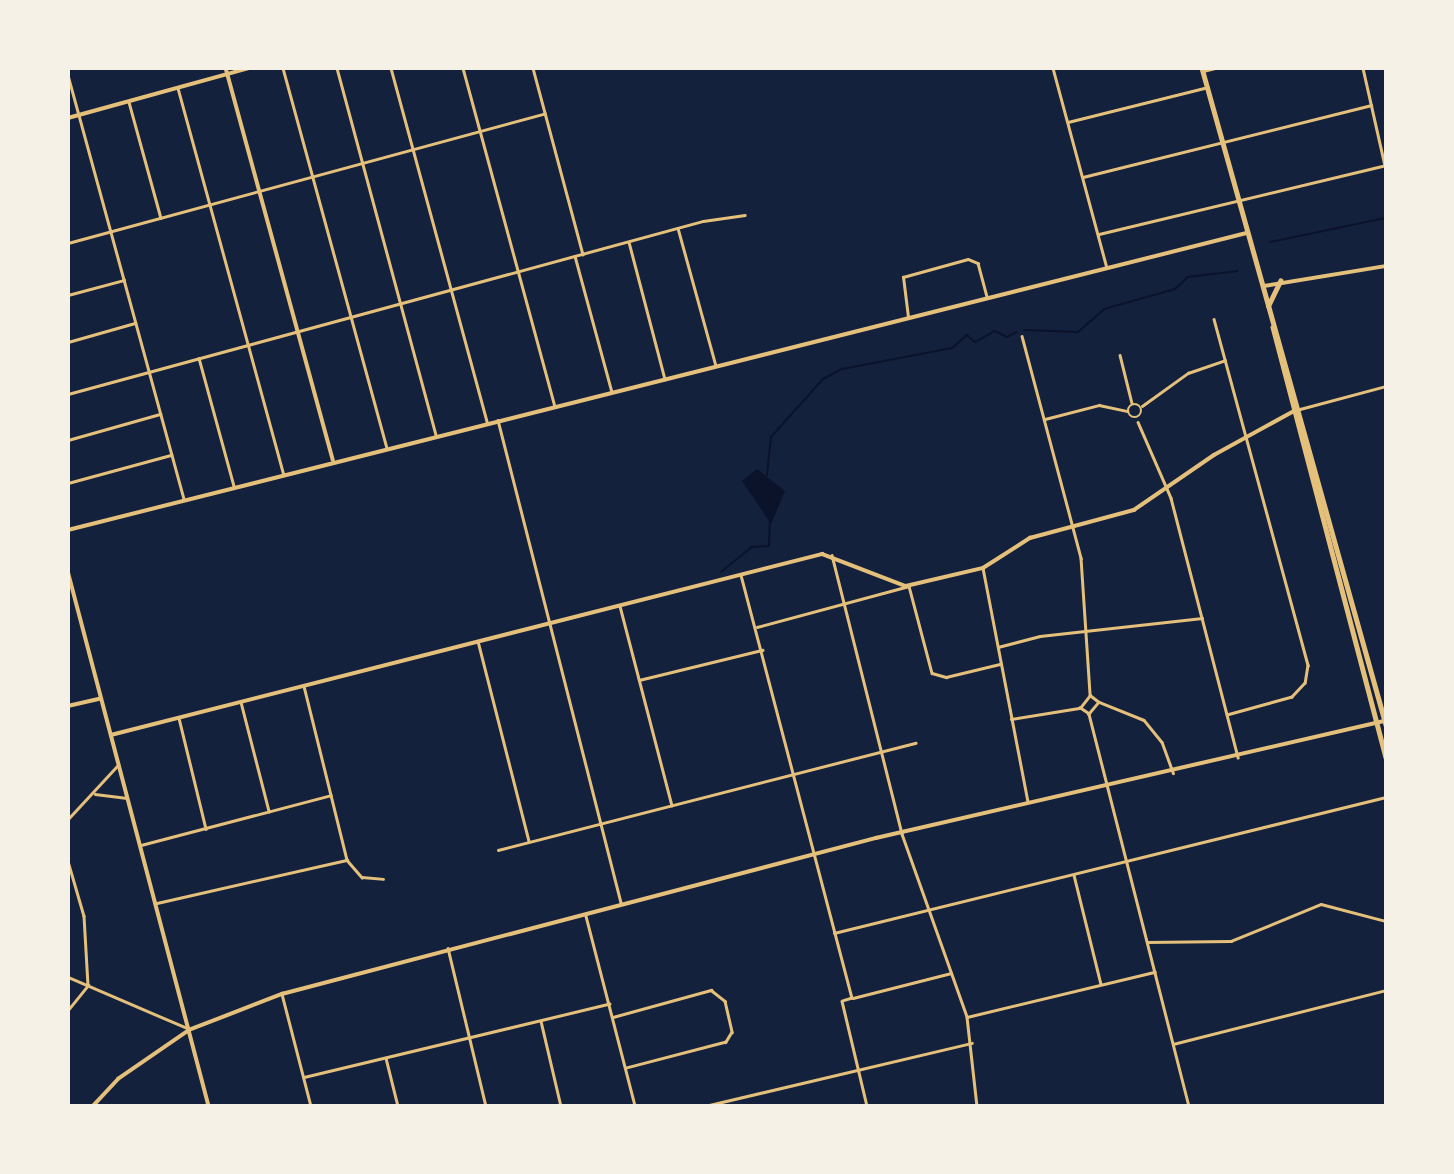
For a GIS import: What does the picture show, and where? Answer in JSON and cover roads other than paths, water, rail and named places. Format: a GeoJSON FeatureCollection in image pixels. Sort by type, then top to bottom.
{"type":"FeatureCollection","features":[{"type":"Feature","properties":{"kind":"main road"},"geometry":{"type":"LineString","coordinates":[[1203,70],[1267,307],[1300,409],[1385,722]]}},
{"type":"Feature","properties":{"kind":"main road"},"geometry":{"type":"LineString","coordinates":[[1267,307],[1280,281]]}},
{"type":"Feature","properties":{"kind":"main road"},"geometry":{"type":"LineString","coordinates":[[1273,326],[1292,412],[1386,757]]}},
{"type":"Feature","properties":{"kind":"street"},"geometry":{"type":"LineString","coordinates":[[68,118],[178,88],[227,71],[248,68]]}},
{"type":"Feature","properties":{"kind":"street"},"geometry":{"type":"LineString","coordinates":[[283,68],[387,448]]}},
{"type":"Feature","properties":{"kind":"street"},"geometry":{"type":"LineString","coordinates":[[337,68],[436,435]]}},
{"type":"Feature","properties":{"kind":"street"},"geometry":{"type":"LineString","coordinates":[[391,68],[488,422]]}},
{"type":"Feature","properties":{"kind":"street"},"geometry":{"type":"LineString","coordinates":[[463,68],[555,406]]}},
{"type":"Feature","properties":{"kind":"street"},"geometry":{"type":"LineString","coordinates":[[533,68],[583,254]]}},
{"type":"Feature","properties":{"kind":"street"},"geometry":{"type":"LineString","coordinates":[[1059,68],[1054,69],[1107,268]]}},
{"type":"Feature","properties":{"kind":"street"},"geometry":{"type":"LineString","coordinates":[[1203,70],[1216,68]]}},
{"type":"Feature","properties":{"kind":"street"},"geometry":{"type":"LineString","coordinates":[[1098,234],[1386,166],[1363,68]]}},
{"type":"Feature","properties":{"kind":"street"},"geometry":{"type":"LineString","coordinates":[[227,71],[333,460]]}},
{"type":"Feature","properties":{"kind":"street"},"geometry":{"type":"LineString","coordinates":[[68,75],[184,499]]}},
{"type":"Feature","properties":{"kind":"street"},"geometry":{"type":"LineString","coordinates":[[1068,122],[1208,87]]}},
{"type":"Feature","properties":{"kind":"street"},"geometry":{"type":"LineString","coordinates":[[178,88],[282,473]]}},
{"type":"Feature","properties":{"kind":"street"},"geometry":{"type":"LineString","coordinates":[[129,102],[161,218]]}},
{"type":"Feature","properties":{"kind":"street"},"geometry":{"type":"LineString","coordinates":[[1083,177],[1371,105]]}},
{"type":"Feature","properties":{"kind":"street"},"geometry":{"type":"LineString","coordinates":[[68,243],[545,113]]}},
{"type":"Feature","properties":{"kind":"street"},"geometry":{"type":"LineString","coordinates":[[68,394],[678,228],[745,215]]}},
{"type":"Feature","properties":{"kind":"street"},"geometry":{"type":"LineString","coordinates":[[678,228],[716,366]]}},
{"type":"Feature","properties":{"kind":"street"},"geometry":{"type":"LineString","coordinates":[[68,530],[333,460],[1247,233]]}},
{"type":"Feature","properties":{"kind":"street"},"geometry":{"type":"LineString","coordinates":[[629,242],[665,379]]}},
{"type":"Feature","properties":{"kind":"street"},"geometry":{"type":"LineString","coordinates":[[575,256],[612,392]]}},
{"type":"Feature","properties":{"kind":"street"},"geometry":{"type":"LineString","coordinates":[[908,317],[902,277],[968,259],[978,263],[987,297]]}},
{"type":"Feature","properties":{"kind":"street"},"geometry":{"type":"LineString","coordinates":[[1262,287],[1280,281],[1386,266]]}},
{"type":"Feature","properties":{"kind":"street"},"geometry":{"type":"LineString","coordinates":[[68,295],[124,280]]}},
{"type":"Feature","properties":{"kind":"street"},"geometry":{"type":"LineString","coordinates":[[1214,319],[1308,670],[1292,697],[1227,715]]}},
{"type":"Feature","properties":{"kind":"street"},"geometry":{"type":"LineString","coordinates":[[68,342],[135,323]]}},
{"type":"Feature","properties":{"kind":"street"},"geometry":{"type":"LineString","coordinates":[[1022,336],[1073,527],[1088,633],[1090,695],[1080,708]]}},
{"type":"Feature","properties":{"kind":"street"},"geometry":{"type":"LineString","coordinates":[[1120,355],[1132,404]]}},
{"type":"Feature","properties":{"kind":"street"},"geometry":{"type":"LineString","coordinates":[[199,358],[234,486]]}},
{"type":"Feature","properties":{"kind":"street"},"geometry":{"type":"LineString","coordinates":[[1138,422],[1142,406],[1188,373],[1225,360]]}},
{"type":"Feature","properties":{"kind":"street"},"geometry":{"type":"LineString","coordinates":[[756,627],[983,568],[1025,540],[1129,512],[1246,437],[1292,412],[1386,386]]}},
{"type":"Feature","properties":{"kind":"street"},"geometry":{"type":"LineString","coordinates":[[1132,404],[1142,406]]}},
{"type":"Feature","properties":{"kind":"street"},"geometry":{"type":"LineString","coordinates":[[1126,411],[1132,404]]}},
{"type":"Feature","properties":{"kind":"street"},"geometry":{"type":"LineString","coordinates":[[1045,419],[1100,405],[1126,411],[1138,422],[1167,487],[1238,758]]}},
{"type":"Feature","properties":{"kind":"street"},"geometry":{"type":"LineString","coordinates":[[68,440],[160,414]]}},
{"type":"Feature","properties":{"kind":"street"},"geometry":{"type":"LineString","coordinates":[[498,420],[621,904]]}},
{"type":"Feature","properties":{"kind":"street"},"geometry":{"type":"LineString","coordinates":[[68,483],[172,455]]}},
{"type":"Feature","properties":{"kind":"street"},"geometry":{"type":"LineString","coordinates":[[111,735],[741,575],[832,555],[909,586]]}},
{"type":"Feature","properties":{"kind":"street"},"geometry":{"type":"LineString","coordinates":[[832,555],[902,834],[967,1017],[977,1106]]}},
{"type":"Feature","properties":{"kind":"street"},"geometry":{"type":"LineString","coordinates":[[983,568],[1028,801]]}},
{"type":"Feature","properties":{"kind":"street"},"geometry":{"type":"LineString","coordinates":[[68,571],[99,699],[111,735],[209,1106]]}},
{"type":"Feature","properties":{"kind":"street"},"geometry":{"type":"LineString","coordinates":[[741,575],[852,998]]}},
{"type":"Feature","properties":{"kind":"street"},"geometry":{"type":"LineString","coordinates":[[909,586],[932,673],[946,677],[1000,664]]}},
{"type":"Feature","properties":{"kind":"street"},"geometry":{"type":"LineString","coordinates":[[620,606],[672,805]]}},
{"type":"Feature","properties":{"kind":"street"},"geometry":{"type":"LineString","coordinates":[[998,648],[1040,636],[1088,633],[1202,618]]}},
{"type":"Feature","properties":{"kind":"street"},"geometry":{"type":"LineString","coordinates":[[478,641],[529,841]]}},
{"type":"Feature","properties":{"kind":"street"},"geometry":{"type":"LineString","coordinates":[[639,680],[762,650]]}},
{"type":"Feature","properties":{"kind":"street"},"geometry":{"type":"LineString","coordinates":[[304,686],[347,860],[362,877],[383,879]]}},
{"type":"Feature","properties":{"kind":"street"},"geometry":{"type":"LineString","coordinates":[[1090,695],[1099,702],[1132,711],[1150,726],[1172,773]]}},
{"type":"Feature","properties":{"kind":"street"},"geometry":{"type":"LineString","coordinates":[[68,706],[99,699]]}},
{"type":"Feature","properties":{"kind":"street"},"geometry":{"type":"LineString","coordinates":[[241,702],[269,812]]}},
{"type":"Feature","properties":{"kind":"street"},"geometry":{"type":"LineString","coordinates":[[1089,714],[1099,702]]}},
{"type":"Feature","properties":{"kind":"street"},"geometry":{"type":"LineString","coordinates":[[1012,719],[1080,708],[1089,714],[1189,1106]]}},
{"type":"Feature","properties":{"kind":"street"},"geometry":{"type":"LineString","coordinates":[[179,718],[206,829]]}},
{"type":"Feature","properties":{"kind":"street"},"geometry":{"type":"LineString","coordinates":[[93,1106],[118,1079],[189,1030],[282,994],[448,948],[1028,801],[1108,789],[1385,722]]}},
{"type":"Feature","properties":{"kind":"street"},"geometry":{"type":"LineString","coordinates":[[498,850],[916,743]]}},
{"type":"Feature","properties":{"kind":"street"},"geometry":{"type":"LineString","coordinates":[[68,819],[95,794],[118,765]]}},
{"type":"Feature","properties":{"kind":"street"},"geometry":{"type":"LineString","coordinates":[[95,794],[127,798]]}},
{"type":"Feature","properties":{"kind":"street"},"geometry":{"type":"LineString","coordinates":[[139,845],[331,795]]}},
{"type":"Feature","properties":{"kind":"street"},"geometry":{"type":"LineString","coordinates":[[834,933],[1386,797]]}},
{"type":"Feature","properties":{"kind":"street"},"geometry":{"type":"LineString","coordinates":[[155,904],[347,860]]}},
{"type":"Feature","properties":{"kind":"street"},"geometry":{"type":"LineString","coordinates":[[68,861],[87,937],[88,985],[68,1010]]}},
{"type":"Feature","properties":{"kind":"street"},"geometry":{"type":"LineString","coordinates":[[1073,875],[1101,985]]}},
{"type":"Feature","properties":{"kind":"street"},"geometry":{"type":"LineString","coordinates":[[1147,942],[1231,942],[1321,904],[1386,921]]}},
{"type":"Feature","properties":{"kind":"street"},"geometry":{"type":"LineString","coordinates":[[586,913],[635,1106]]}},
{"type":"Feature","properties":{"kind":"street"},"geometry":{"type":"LineString","coordinates":[[448,948],[486,1106]]}},
{"type":"Feature","properties":{"kind":"street"},"geometry":{"type":"LineString","coordinates":[[967,1017],[1155,972]]}},
{"type":"Feature","properties":{"kind":"street"},"geometry":{"type":"LineString","coordinates":[[867,1106],[842,1001],[951,973]]}},
{"type":"Feature","properties":{"kind":"street"},"geometry":{"type":"LineString","coordinates":[[68,977],[189,1030]]}},
{"type":"Feature","properties":{"kind":"street"},"geometry":{"type":"LineString","coordinates":[[613,1017],[711,990],[723,997],[730,1021],[726,1042],[626,1068]]}},
{"type":"Feature","properties":{"kind":"street"},"geometry":{"type":"LineString","coordinates":[[1173,1044],[1386,990]]}},
{"type":"Feature","properties":{"kind":"street"},"geometry":{"type":"LineString","coordinates":[[282,994],[311,1106]]}},
{"type":"Feature","properties":{"kind":"street"},"geometry":{"type":"LineString","coordinates":[[304,1077],[609,1004]]}},
{"type":"Feature","properties":{"kind":"street"},"geometry":{"type":"LineString","coordinates":[[541,1021],[561,1106]]}},
{"type":"Feature","properties":{"kind":"street"},"geometry":{"type":"LineString","coordinates":[[705,1106],[972,1043]]}},
{"type":"Feature","properties":{"kind":"street"},"geometry":{"type":"LineString","coordinates":[[386,1058],[398,1106]]}},
{"type":"Feature","properties":{"kind":"water"},"geometry":{"type":"Polygon","coordinates":[[[757,469],[785,491],[771,524],[742,481],[757,469]]]}},
{"type":"Feature","properties":{"kind":"waterway"},"geometry":{"type":"LineString","coordinates":[[1270,242],[1386,218]]}},
{"type":"Feature","properties":{"kind":"waterway"},"geometry":{"type":"LineString","coordinates":[[1024,330],[1078,332],[1104,309],[1175,289],[1188,277],[1238,271]]}},
{"type":"Feature","properties":{"kind":"waterway"},"geometry":{"type":"LineString","coordinates":[[767,475],[771,437],[823,379],[842,369],[952,348],[967,335],[975,342],[995,331],[1007,337],[1017,332]]}},
{"type":"Feature","properties":{"kind":"waterway"},"geometry":{"type":"LineString","coordinates":[[721,572],[752,547],[769,546],[770,522]]}}]}
